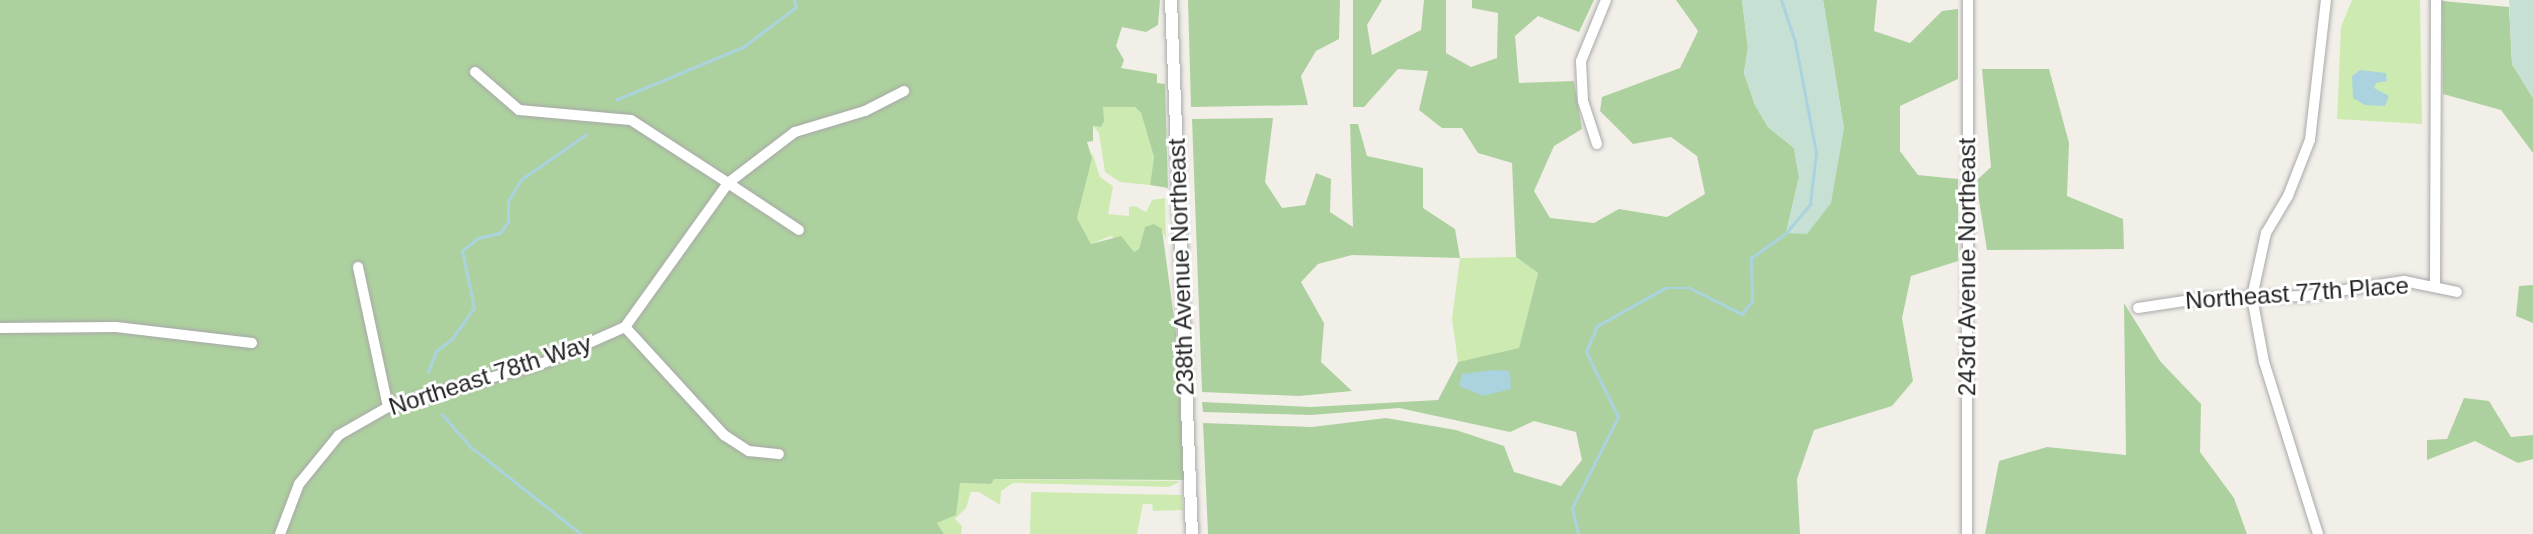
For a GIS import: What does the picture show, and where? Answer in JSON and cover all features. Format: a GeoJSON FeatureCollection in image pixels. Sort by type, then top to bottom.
{"type":"FeatureCollection","features":[{"type":"Feature","properties":{"kind":"street","name":"238th Avenue Northeast"},"geometry":{"type":"LineString","coordinates":[[1171,0],[1192,534]]}},
{"type":"Feature","properties":{"kind":"street"},"geometry":{"type":"LineString","coordinates":[[1597,144],[1583,101],[1581,61],[1606,0]]}},
{"type":"Feature","properties":{"kind":"street","name":"243rd Avenue Northeast"},"geometry":{"type":"LineString","coordinates":[[1968,0],[1968,534]]}},
{"type":"Feature","properties":{"kind":"street"},"geometry":{"type":"LineString","coordinates":[[2318,534],[2264,362],[2252,297],[2266,233],[2288,196],[2310,140],[2326,0]]}},
{"type":"Feature","properties":{"kind":"street"},"geometry":{"type":"LineString","coordinates":[[2435,287],[2436,0]]}},
{"type":"Feature","properties":{"kind":"street"},"geometry":{"type":"LineString","coordinates":[[475,72],[502,98],[527,112],[631,120],[799,230]]}},
{"type":"Feature","properties":{"kind":"street"},"geometry":{"type":"LineString","coordinates":[[779,454],[749,451],[724,435],[625,327],[728,183],[795,132],[865,111],[904,91]]}},
{"type":"Feature","properties":{"kind":"street"},"geometry":{"type":"LineString","coordinates":[[358,267],[388,407]]}},
{"type":"Feature","properties":{"kind":"street","name":"Northeast 77th Place"},"geometry":{"type":"LineString","coordinates":[[2138,308],[2252,297],[2306,296],[2404,281],[2457,292]]}},
{"type":"Feature","properties":{"kind":"street"},"geometry":{"type":"LineString","coordinates":[[0,328],[116,327],[252,343]]}},
{"type":"Feature","properties":{"kind":"street","name":"Northeast 78th Way"},"geometry":{"type":"LineString","coordinates":[[279,534],[291,498],[326,446],[388,407],[546,362],[625,327]]}},
{"type":"Feature","properties":{"kind":"green space"},"geometry":{"type":"Polygon","coordinates":[[[0,0],[1160,0],[1158,25],[1146,32],[1122,27],[1116,46],[1124,60],[1121,68],[1157,74],[1157,83],[1165,84],[1168,188],[1150,185],[1154,157],[1141,113],[1135,107],[1103,107],[1104,121],[1101,127],[1093,126],[1093,141],[1087,142],[1092,158],[1077,218],[1091,244],[1121,236],[1134,252],[1139,249],[1145,227],[1154,224],[1162,229],[1187,414],[1189,480],[994,479],[991,484],[960,483],[956,515],[937,523],[944,534],[0,534],[0,0]]]}},
{"type":"Feature","properties":{"kind":"green space"},"geometry":{"type":"Polygon","coordinates":[[[1188,0],[1340,0],[1339,39],[1316,51],[1301,76],[1308,105],[1191,107],[1188,0]]]}},
{"type":"Feature","properties":{"kind":"green space"},"geometry":{"type":"Polygon","coordinates":[[[1353,0],[1382,0],[1367,25],[1372,55],[1421,30],[1424,0],[1446,0],[1446,53],[1471,67],[1497,58],[1498,13],[1472,8],[1472,0],[1594,0],[1579,32],[1538,16],[1515,36],[1519,83],[1574,81],[1582,129],[1554,146],[1534,191],[1550,218],[1594,223],[1619,209],[1667,217],[1705,194],[1697,156],[1671,137],[1633,144],[1600,111],[1602,97],[1680,68],[1698,31],[1676,0],[1742,0],[1748,48],[1744,73],[1755,105],[1768,127],[1794,148],[1799,177],[1786,233],[1844,129],[1823,0],[1877,0],[1874,31],[1910,43],[1942,11],[1958,9],[1958,79],[1900,106],[1900,151],[1918,175],[1958,179],[1958,261],[1911,276],[1902,318],[1913,381],[1892,406],[1814,430],[1797,479],[1800,534],[1208,534],[1203,423],[1312,427],[1386,418],[1456,430],[1504,446],[1514,472],[1561,486],[1582,460],[1576,432],[1534,421],[1510,432],[1399,408],[1311,415],[1203,412],[1202,402],[1311,407],[1438,400],[1458,362],[1519,348],[1538,273],[1516,257],[1512,163],[1478,153],[1462,128],[1442,128],[1419,110],[1428,71],[1398,69],[1364,107],[1353,107],[1353,0]]]}},
{"type":"Feature","properties":{"kind":"green space"},"geometry":{"type":"Polygon","coordinates":[[[1742,0],[1823,0],[1844,129],[1831,203],[1807,234],[1786,233],[1799,177],[1794,148],[1768,127],[1755,105],[1744,73],[1748,48],[1742,0]]]}},
{"type":"Feature","properties":{"kind":"green space"},"geometry":{"type":"Polygon","coordinates":[[[2352,0],[2420,0],[2422,124],[2337,119],[2341,27],[2352,0]]]}},
{"type":"Feature","properties":{"kind":"green space"},"geometry":{"type":"Polygon","coordinates":[[[2509,0],[2533,0],[2533,98],[2512,64],[2509,0]]]}},
{"type":"Feature","properties":{"kind":"green space"},"geometry":{"type":"Polygon","coordinates":[[[2442,1],[2509,7],[2512,64],[2533,98],[2533,153],[2501,110],[2443,94],[2442,1]]]}},
{"type":"Feature","properties":{"kind":"green space"},"geometry":{"type":"Polygon","coordinates":[[[1982,69],[2049,69],[2069,143],[2067,196],[2123,219],[2124,249],[1987,250],[1976,181],[1991,167],[1982,69]]]}},
{"type":"Feature","properties":{"kind":"green space"},"geometry":{"type":"Polygon","coordinates":[[[1102,107],[1135,107],[1141,113],[1154,157],[1150,185],[1120,182],[1105,172],[1099,133],[1093,126],[1101,127],[1102,107]]]}},
{"type":"Feature","properties":{"kind":"green space"},"geometry":{"type":"Polygon","coordinates":[[[1273,118],[1265,182],[1282,208],[1305,205],[1316,173],[1331,179],[1330,212],[1353,227],[1350,124],[1358,124],[1367,156],[1423,168],[1423,208],[1455,229],[1460,258],[1352,255],[1318,264],[1301,282],[1324,323],[1321,362],[1352,391],[1299,396],[1202,392],[1192,119],[1273,118]]]}},
{"type":"Feature","properties":{"kind":"green space"},"geometry":{"type":"Polygon","coordinates":[[[1092,153],[1100,177],[1113,186],[1108,214],[1129,216],[1129,207],[1135,206],[1146,212],[1152,200],[1165,198],[1166,240],[1162,229],[1145,227],[1139,249],[1134,252],[1111,236],[1091,244],[1077,218],[1092,153]]]}},
{"type":"Feature","properties":{"kind":"green space"},"geometry":{"type":"Polygon","coordinates":[[[1516,257],[1538,273],[1519,349],[1458,362],[1452,319],[1460,258],[1516,257]]]}},
{"type":"Feature","properties":{"kind":"green space"},"geometry":{"type":"Polygon","coordinates":[[[2533,285],[2533,323],[2516,316],[2519,286],[2533,285]]]}},
{"type":"Feature","properties":{"kind":"green space"},"geometry":{"type":"Polygon","coordinates":[[[2124,303],[2160,361],[2201,404],[2200,452],[2234,498],[2247,534],[1985,534],[1999,461],[2047,447],[2126,455],[2124,303]]]}},
{"type":"Feature","properties":{"kind":"green space"},"geometry":{"type":"Polygon","coordinates":[[[2464,398],[2489,401],[2511,437],[2533,435],[2533,459],[2518,463],[2475,441],[2427,460],[2427,440],[2447,439],[2464,398]]]}},
{"type":"Feature","properties":{"kind":"green space"},"geometry":{"type":"Polygon","coordinates":[[[993,479],[1178,483],[1168,487],[1013,483],[1001,491],[1000,505],[979,492],[971,492],[966,508],[955,519],[962,526],[961,534],[944,534],[937,523],[956,515],[959,483],[991,484],[993,479]]]}},
{"type":"Feature","properties":{"kind":"green space"},"geometry":{"type":"Polygon","coordinates":[[[1031,492],[1182,495],[1183,510],[1153,511],[1152,504],[1143,504],[1137,534],[1030,534],[1031,492]]]}},
{"type":"Feature","properties":{"kind":"water"},"geometry":{"type":"Polygon","coordinates":[[[2360,70],[2386,73],[2387,81],[2376,83],[2374,88],[2389,96],[2385,106],[2365,105],[2353,98],[2352,76],[2360,70]]]}},
{"type":"Feature","properties":{"kind":"water"},"geometry":{"type":"Polygon","coordinates":[[[1510,371],[1511,389],[1483,396],[1459,386],[1462,374],[1510,371]]]}},
{"type":"Feature","properties":{"kind":"waterway"},"geometry":{"type":"LineString","coordinates":[[616,100],[743,47],[796,7],[794,0]]}},
{"type":"Feature","properties":{"kind":"waterway"},"geometry":{"type":"LineString","coordinates":[[1578,534],[1572,508],[1618,417],[1586,352],[1597,326],[1665,288],[1690,288],[1742,314],[1752,301],[1751,258],[1786,233],[1810,204],[1816,153],[1795,42],[1781,0]]}},
{"type":"Feature","properties":{"kind":"waterway"},"geometry":{"type":"LineString","coordinates":[[428,372],[436,351],[452,339],[474,308],[462,251],[478,238],[500,233],[508,222],[508,201],[522,179],[585,135]]}},
{"type":"Feature","properties":{"kind":"waterway"},"geometry":{"type":"LineString","coordinates":[[442,414],[471,447],[581,534]]}}]}
